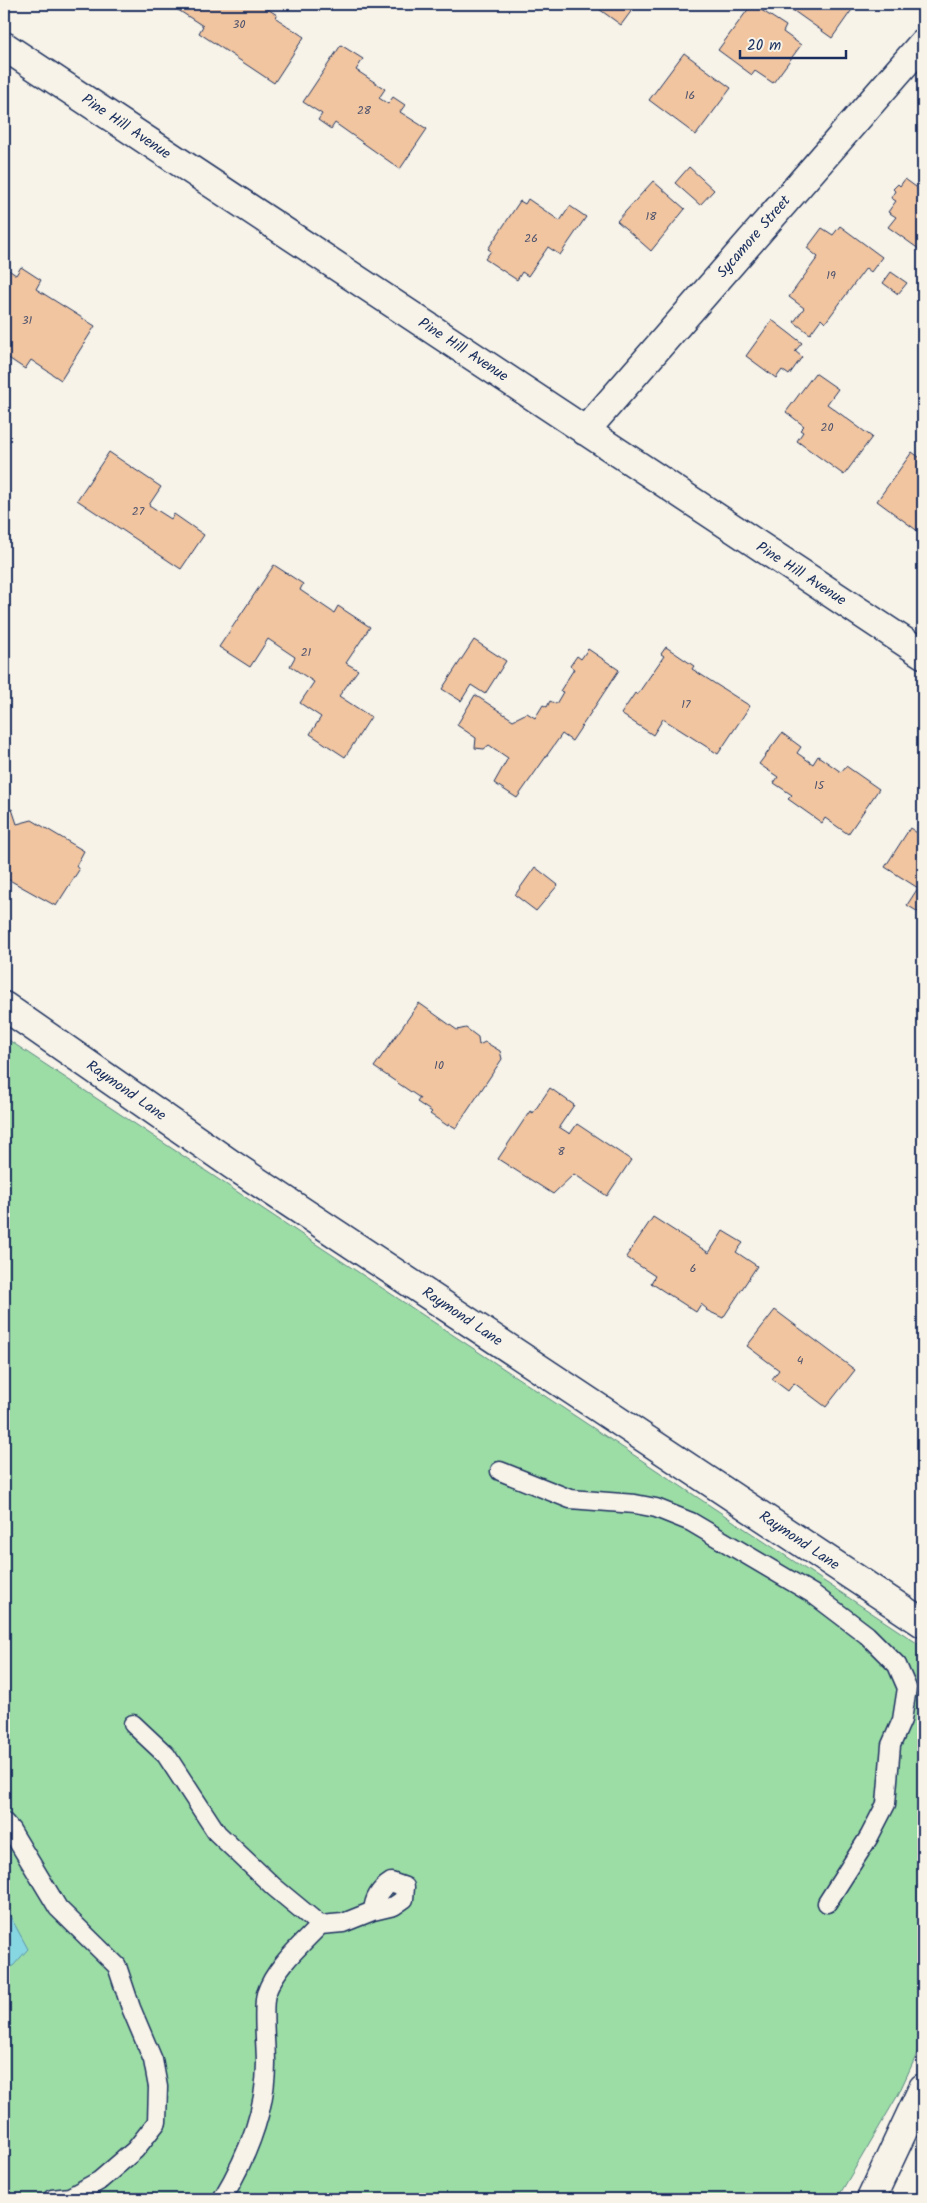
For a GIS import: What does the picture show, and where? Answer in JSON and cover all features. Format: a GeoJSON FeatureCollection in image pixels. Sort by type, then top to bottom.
{"type":"FeatureCollection","features":[{"type":"Feature","properties":{"kind":"street","name":"Sycamore Street"},"geometry":{"type":"LineString","coordinates":[[585,431],[923,43]]}},
{"type":"Feature","properties":{"kind":"street","name":"Pine Hill Avenue"},"geometry":{"type":"LineString","coordinates":[[4,46],[923,654]]}},
{"type":"Feature","properties":{"kind":"street","name":"Raymond Lane"},"geometry":{"type":"LineString","coordinates":[[4,1006],[231,1164],[923,1623]]}},
{"type":"Feature","properties":{"kind":"street"},"geometry":{"type":"LineString","coordinates":[[871,2199],[922,2092]]}},
{"type":"Feature","properties":{"kind":"lane"},"geometry":{"type":"LineString","coordinates":[[500,1471],[570,1499],[635,1504],[656,1508],[690,1522],[813,1594],[867,1635],[896,1665],[907,1688],[902,1720],[891,1746],[886,1804],[827,1903]]}},
{"type":"Feature","properties":{"kind":"lane"},"geometry":{"type":"LineString","coordinates":[[132,1724],[166,1755],[217,1833],[274,1887],[320,1925]]}},
{"type":"Feature","properties":{"kind":"lane"},"geometry":{"type":"LineString","coordinates":[[4,1822],[11,1830],[58,1908],[117,1966],[131,2008],[153,2060],[158,2088],[157,2122],[135,2150],[99,2181],[70,2197],[52,2199]]}},
{"type":"Feature","properties":{"kind":"lane"},"geometry":{"type":"LineString","coordinates":[[222,2199],[252,2139],[260,2108],[266,2066],[266,1995],[275,1976],[320,1925],[343,1923],[373,1911]]}},
{"type":"Feature","properties":{"kind":"green space"},"geometry":{"type":"Polygon","coordinates":[[[4,1037],[923,1647],[923,2041],[898,2095],[837,2199],[4,2199],[4,1037]]]}},
{"type":"Feature","properties":{"kind":"water"},"geometry":{"type":"Polygon","coordinates":[[[4,1905],[28,1949],[13,1966],[4,1967],[4,1905]]]}},
{"type":"Feature","properties":{"kind":"building"},"geometry":{"type":"Polygon","coordinates":[[[178,4],[260,4],[277,15],[276,18],[304,37],[274,83],[199,33],[203,26],[175,8],[178,4]]]}},
{"type":"Feature","properties":{"kind":"building"},"geometry":{"type":"Polygon","coordinates":[[[592,4],[632,4],[635,6],[621,25],[592,4]]]}},
{"type":"Feature","properties":{"kind":"building"},"geometry":{"type":"Polygon","coordinates":[[[752,4],[786,26],[783,32],[801,45],[773,83],[755,71],[752,75],[718,50],[752,4]]]}},
{"type":"Feature","properties":{"kind":"building"},"geometry":{"type":"Polygon","coordinates":[[[784,4],[856,4],[832,38],[784,4]]]}},
{"type":"Feature","properties":{"kind":"building"},"geometry":{"type":"Polygon","coordinates":[[[341,45],[363,59],[356,70],[385,89],[379,98],[388,104],[393,97],[405,105],[400,112],[427,129],[400,169],[335,123],[331,129],[318,120],[322,114],[303,102],[341,45]]]}},
{"type":"Feature","properties":{"kind":"building"},"geometry":{"type":"Polygon","coordinates":[[[684,53],[731,88],[696,135],[649,100],[684,53]]]}},
{"type":"Feature","properties":{"kind":"building"},"geometry":{"type":"Polygon","coordinates":[[[689,167],[714,190],[700,205],[675,183],[689,167]]]}},
{"type":"Feature","properties":{"kind":"building"},"geometry":{"type":"Polygon","coordinates":[[[905,179],[923,192],[923,252],[888,227],[896,217],[888,212],[896,201],[891,198],[895,191],[893,189],[898,184],[900,186],[905,179]]]}},
{"type":"Feature","properties":{"kind":"building"},"geometry":{"type":"Polygon","coordinates":[[[653,181],[685,209],[651,251],[617,221],[653,181]]]}},
{"type":"Feature","properties":{"kind":"building"},"geometry":{"type":"Polygon","coordinates":[[[528,199],[560,221],[570,206],[586,217],[560,255],[548,247],[528,276],[522,272],[517,280],[485,259],[491,251],[488,249],[520,201],[525,204],[528,199]]]}},
{"type":"Feature","properties":{"kind":"building"},"geometry":{"type":"Polygon","coordinates":[[[840,226],[882,257],[871,272],[866,268],[825,323],[821,319],[810,334],[794,322],[804,308],[789,297],[818,257],[807,248],[822,228],[833,235],[840,226]]]}},
{"type":"Feature","properties":{"kind":"building"},"geometry":{"type":"Polygon","coordinates":[[[4,267],[16,275],[21,267],[41,280],[36,289],[95,326],[61,380],[31,360],[25,369],[4,355],[4,267]]]}},
{"type":"Feature","properties":{"kind":"building"},"geometry":{"type":"Polygon","coordinates":[[[891,272],[907,283],[898,294],[883,283],[891,272]]]}},
{"type":"Feature","properties":{"kind":"building"},"geometry":{"type":"Polygon","coordinates":[[[772,320],[802,343],[795,351],[802,357],[789,375],[782,370],[776,378],[746,356],[772,320]]]}},
{"type":"Feature","properties":{"kind":"building"},"geometry":{"type":"Polygon","coordinates":[[[815,373],[838,389],[827,404],[872,437],[844,475],[797,441],[803,432],[800,430],[804,426],[786,412],[815,373]]]}},
{"type":"Feature","properties":{"kind":"building"},"geometry":{"type":"Polygon","coordinates":[[[109,452],[161,487],[149,505],[171,519],[174,514],[204,535],[181,569],[77,500],[109,452]]]}},
{"type":"Feature","properties":{"kind":"building"},"geometry":{"type":"Polygon","coordinates":[[[912,452],[923,460],[923,535],[877,501],[912,452]]]}},
{"type":"Feature","properties":{"kind":"building"},"geometry":{"type":"Polygon","coordinates":[[[274,565],[303,584],[300,590],[334,613],[338,606],[370,627],[346,663],[358,670],[339,696],[371,717],[345,757],[310,734],[321,717],[300,703],[314,682],[290,666],[295,657],[268,639],[250,667],[219,647],[274,565]]]}},
{"type":"Feature","properties":{"kind":"building"},"geometry":{"type":"Polygon","coordinates":[[[474,640],[506,661],[485,694],[471,685],[461,701],[442,689],[474,640]]]}},
{"type":"Feature","properties":{"kind":"building"},"geometry":{"type":"Polygon","coordinates":[[[666,647],[694,666],[692,669],[750,706],[718,754],[663,719],[653,735],[621,714],[635,693],[637,695],[664,656],[661,654],[666,647]]]}},
{"type":"Feature","properties":{"kind":"building"},"geometry":{"type":"Polygon","coordinates":[[[588,649],[619,670],[572,741],[562,734],[517,798],[494,783],[508,758],[489,745],[484,749],[475,748],[476,738],[457,725],[475,695],[513,720],[527,713],[535,718],[543,705],[547,707],[550,701],[556,704],[563,692],[560,691],[574,669],[570,666],[577,656],[581,659],[588,649]]]}},
{"type":"Feature","properties":{"kind":"building"},"geometry":{"type":"Polygon","coordinates":[[[782,733],[801,747],[797,753],[813,764],[818,756],[841,772],[846,766],[879,789],[848,834],[825,818],[822,823],[788,799],[792,795],[774,783],[778,777],[759,764],[782,733]]]}},
{"type":"Feature","properties":{"kind":"building"},"geometry":{"type":"Polygon","coordinates":[[[12,809],[17,824],[32,820],[84,851],[76,866],[79,870],[56,906],[4,877],[4,811],[12,809]]]}},
{"type":"Feature","properties":{"kind":"building"},"geometry":{"type":"Polygon","coordinates":[[[910,828],[923,837],[923,915],[907,905],[918,888],[885,867],[910,828]]]}},
{"type":"Feature","properties":{"kind":"building"},"geometry":{"type":"Polygon","coordinates":[[[535,867],[558,885],[536,911],[515,895],[535,867]]]}},
{"type":"Feature","properties":{"kind":"building"},"geometry":{"type":"Polygon","coordinates":[[[419,1003],[457,1030],[466,1028],[478,1037],[479,1045],[485,1042],[500,1051],[502,1059],[456,1128],[449,1124],[448,1126],[430,1114],[432,1112],[417,1102],[420,1098],[374,1067],[419,1003]]]}},
{"type":"Feature","properties":{"kind":"building"},"geometry":{"type":"Polygon","coordinates":[[[550,1088],[574,1105],[559,1127],[570,1134],[577,1124],[631,1160],[607,1196],[574,1174],[553,1194],[498,1159],[530,1111],[533,1113],[550,1088]]]}},
{"type":"Feature","properties":{"kind":"building"},"geometry":{"type":"Polygon","coordinates":[[[653,1217],[709,1253],[723,1231],[743,1243],[736,1252],[757,1266],[723,1318],[706,1310],[701,1304],[696,1312],[651,1283],[655,1276],[626,1257],[653,1217]]]}},
{"type":"Feature","properties":{"kind":"building"},"geometry":{"type":"Polygon","coordinates":[[[775,1310],[855,1370],[826,1407],[794,1383],[788,1391],[772,1379],[779,1370],[747,1346],[775,1310]]]}}]}
